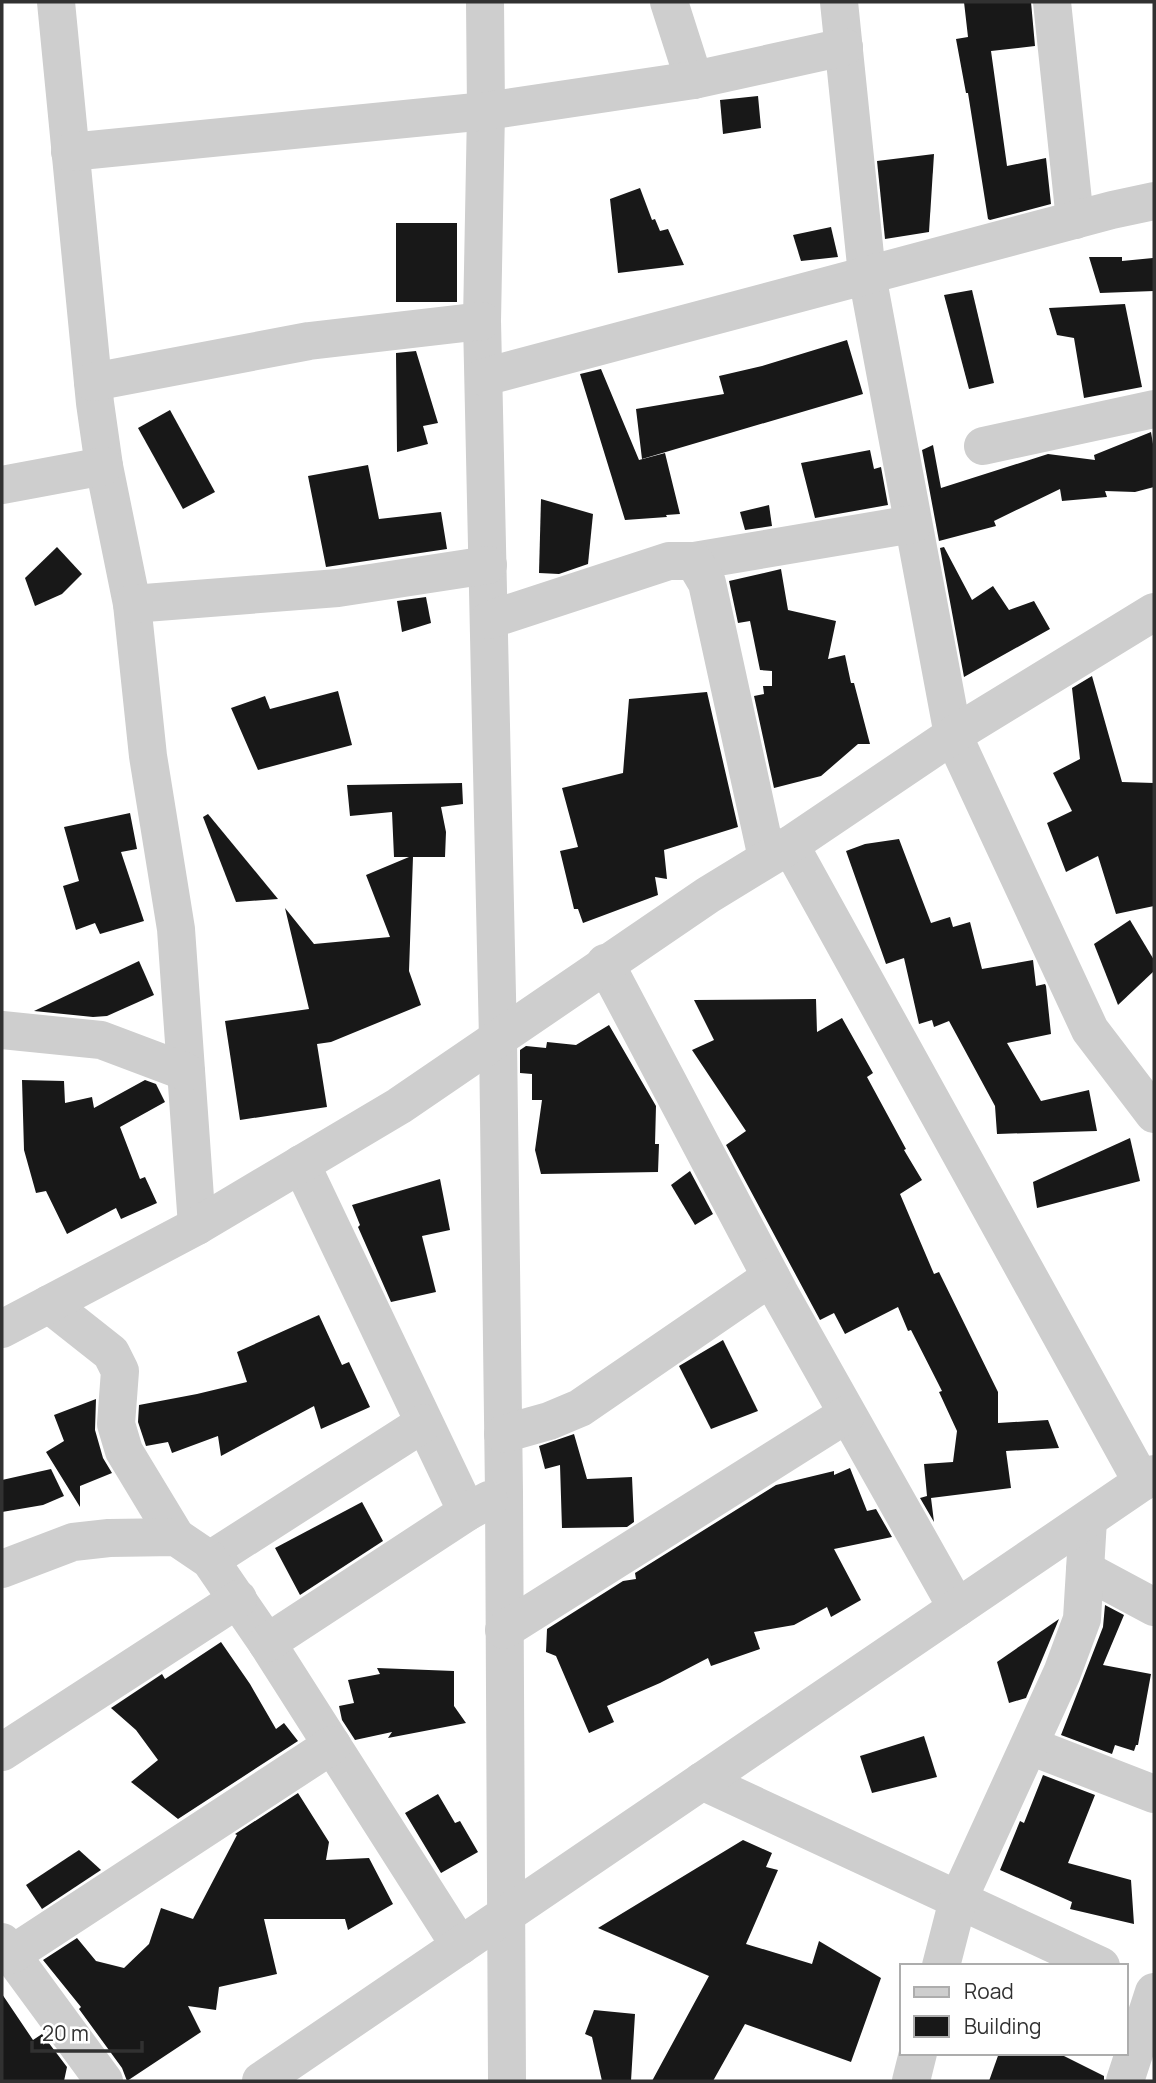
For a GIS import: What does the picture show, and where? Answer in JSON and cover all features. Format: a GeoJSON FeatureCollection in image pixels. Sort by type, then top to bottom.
{"type":"FeatureCollection","features":[{"type":"Feature","properties":{"kind":"street"},"geometry":{"type":"LineString","coordinates":[[56,2],[93,382],[104,466],[132,604],[148,756],[176,929],[197,1226]]}},
{"type":"Feature","properties":{"kind":"street"},"geometry":{"type":"LineString","coordinates":[[485,2],[482,321],[498,1040],[507,2081]]}},
{"type":"Feature","properties":{"kind":"street"},"geometry":{"type":"LineString","coordinates":[[669,2],[694,80]]}},
{"type":"Feature","properties":{"kind":"street"},"geometry":{"type":"LineString","coordinates":[[839,2],[867,275],[953,735],[1090,1030],[1154,1114]]}},
{"type":"Feature","properties":{"kind":"street"},"geometry":{"type":"LineString","coordinates":[[1052,2],[1075,220]]}},
{"type":"Feature","properties":{"kind":"street"},"geometry":{"type":"LineString","coordinates":[[71,152],[486,111],[694,80],[844,47]]}},
{"type":"Feature","properties":{"kind":"street"},"geometry":{"type":"LineString","coordinates":[[484,377],[1154,201]]}},
{"type":"Feature","properties":{"kind":"street"},"geometry":{"type":"LineString","coordinates":[[93,382],[309,341],[482,321]]}},
{"type":"Feature","properties":{"kind":"street"},"geometry":{"type":"LineString","coordinates":[[983,446],[1154,409]]}},
{"type":"Feature","properties":{"kind":"street"},"geometry":{"type":"LineString","coordinates":[[2,485],[104,466]]}},
{"type":"Feature","properties":{"kind":"street"},"geometry":{"type":"LineString","coordinates":[[489,621],[669,561],[694,561],[914,524]]}},
{"type":"Feature","properties":{"kind":"street"},"geometry":{"type":"LineString","coordinates":[[261,2081],[1148,1478],[778,851],[707,583],[694,561]]}},
{"type":"Feature","properties":{"kind":"street"},"geometry":{"type":"LineString","coordinates":[[132,604],[338,588],[488,565]]}},
{"type":"Feature","properties":{"kind":"street"},"geometry":{"type":"LineString","coordinates":[[2,1329],[197,1226],[399,1106],[498,1040],[605,963],[953,735],[1154,612]]}},
{"type":"Feature","properties":{"kind":"street"},"geometry":{"type":"LineString","coordinates":[[605,963],[771,1277],[957,1608]]}},
{"type":"Feature","properties":{"kind":"street"},"geometry":{"type":"LineString","coordinates":[[2,1030],[101,1040],[186,1072]]}},
{"type":"Feature","properties":{"kind":"street"},"geometry":{"type":"LineString","coordinates":[[302,1164],[467,1512]]}},
{"type":"Feature","properties":{"kind":"street"},"geometry":{"type":"LineString","coordinates":[[503,1434],[580,1408],[771,1277]]}},
{"type":"Feature","properties":{"kind":"street"},"geometry":{"type":"LineString","coordinates":[[49,1304],[111,1353],[120,1371],[116,1424],[124,1451],[176,1537],[211,1560],[239,1599],[460,1946]]}},
{"type":"Feature","properties":{"kind":"street"},"geometry":{"type":"LineString","coordinates":[[504,1630],[847,1414]]}},
{"type":"Feature","properties":{"kind":"street"},"geometry":{"type":"LineString","coordinates":[[211,1560],[424,1423]]}},
{"type":"Feature","properties":{"kind":"street"},"geometry":{"type":"LineString","coordinates":[[267,1643],[467,1512],[503,1492]]}},
{"type":"Feature","properties":{"kind":"street"},"geometry":{"type":"LineString","coordinates":[[942,1964],[958,1900],[1030,1746],[1082,1619],[1088,1520]]}},
{"type":"Feature","properties":{"kind":"street"},"geometry":{"type":"LineString","coordinates":[[2,1569],[73,1542],[109,1538],[176,1537]]}},
{"type":"Feature","properties":{"kind":"street"},"geometry":{"type":"LineString","coordinates":[[1085,1570],[1154,1607]]}},
{"type":"Feature","properties":{"kind":"street"},"geometry":{"type":"LineString","coordinates":[[2,1752],[239,1599]]}},
{"type":"Feature","properties":{"kind":"street"},"geometry":{"type":"LineString","coordinates":[[104,2081],[6,1948],[332,1745]]}},
{"type":"Feature","properties":{"kind":"street"},"geometry":{"type":"LineString","coordinates":[[1030,1746],[1154,1794]]}},
{"type":"Feature","properties":{"kind":"street"},"geometry":{"type":"LineString","coordinates":[[702,1782],[1097,1964]]}},
{"type":"Feature","properties":{"kind":"street"},"geometry":{"type":"LineString","coordinates":[[1125,2081],[1154,1991],[1128,1978]]}},
{"type":"Feature","properties":{"kind":"street"},"geometry":{"type":"LineString","coordinates":[[911,2081],[918,2055]]}},
{"type":"Feature","properties":{"kind":"building"},"geometry":{"type":"Polygon","coordinates":[[[964,2],[1031,2],[1035,46],[991,51],[1007,166],[1046,158],[1051,204],[988,219],[968,93],[956,39],[968,37],[964,2]]]}},
{"type":"Feature","properties":{"kind":"building"},"geometry":{"type":"Polygon","coordinates":[[[758,96],[761,128],[723,134],[720,100],[758,96]]]}},
{"type":"Feature","properties":{"kind":"building"},"geometry":{"type":"Polygon","coordinates":[[[934,154],[929,232],[885,239],[877,161],[934,154]]]}},
{"type":"Feature","properties":{"kind":"building"},"geometry":{"type":"Polygon","coordinates":[[[640,188],[652,220],[655,219],[660,231],[668,229],[684,265],[618,273],[610,199],[640,188]]]}},
{"type":"Feature","properties":{"kind":"building"},"geometry":{"type":"Polygon","coordinates":[[[396,223],[457,223],[457,302],[396,302],[396,223]]]}},
{"type":"Feature","properties":{"kind":"building"},"geometry":{"type":"Polygon","coordinates":[[[831,227],[838,257],[801,261],[793,235],[831,227]]]}},
{"type":"Feature","properties":{"kind":"building"},"geometry":{"type":"Polygon","coordinates":[[[1089,257],[1122,257],[1122,261],[1153,258],[1154,291],[1100,293],[1089,257]]]}},
{"type":"Feature","properties":{"kind":"building"},"geometry":{"type":"Polygon","coordinates":[[[972,290],[994,383],[969,389],[944,295],[972,290]]]}},
{"type":"Feature","properties":{"kind":"building"},"geometry":{"type":"Polygon","coordinates":[[[1125,304],[1142,387],[1084,398],[1074,338],[1057,335],[1049,308],[1125,304]]]}},
{"type":"Feature","properties":{"kind":"building"},"geometry":{"type":"Polygon","coordinates":[[[847,340],[863,394],[642,459],[636,409],[724,394],[719,376],[847,340]]]}},
{"type":"Feature","properties":{"kind":"building"},"geometry":{"type":"Polygon","coordinates":[[[416,351],[438,423],[423,426],[428,444],[397,452],[396,353],[416,351]]]}},
{"type":"Feature","properties":{"kind":"building"},"geometry":{"type":"Polygon","coordinates":[[[601,369],[639,460],[665,453],[680,514],[625,520],[580,374],[601,369]]]}},
{"type":"Feature","properties":{"kind":"building"},"geometry":{"type":"Polygon","coordinates":[[[170,410],[215,492],[183,509],[138,428],[170,410]]]}},
{"type":"Feature","properties":{"kind":"building"},"geometry":{"type":"Polygon","coordinates":[[[1151,432],[1154,487],[1135,492],[1105,491],[1107,497],[1062,501],[1060,489],[994,521],[996,526],[939,541],[922,450],[933,445],[941,488],[1048,454],[1095,460],[1094,455],[1151,432]]]}},
{"type":"Feature","properties":{"kind":"building"},"geometry":{"type":"Polygon","coordinates":[[[870,450],[874,469],[881,467],[888,505],[815,518],[801,463],[870,450]]]}},
{"type":"Feature","properties":{"kind":"building"},"geometry":{"type":"Polygon","coordinates":[[[368,465],[379,519],[441,512],[447,549],[326,567],[308,476],[368,465]]]}},
{"type":"Feature","properties":{"kind":"building"},"geometry":{"type":"Polygon","coordinates":[[[541,499],[593,514],[588,564],[559,574],[539,573],[541,499]]]}},
{"type":"Feature","properties":{"kind":"building"},"geometry":{"type":"Polygon","coordinates":[[[769,505],[772,526],[745,530],[740,512],[769,505]]]}},
{"type":"Feature","properties":{"kind":"building"},"geometry":{"type":"Polygon","coordinates":[[[57,547],[82,574],[62,594],[35,606],[25,578],[57,547]]]}},
{"type":"Feature","properties":{"kind":"building"},"geometry":{"type":"Polygon","coordinates":[[[944,547],[972,600],[993,586],[1009,610],[1034,601],[1050,629],[964,677],[940,548],[944,547]]]}},
{"type":"Feature","properties":{"kind":"building"},"geometry":{"type":"Polygon","coordinates":[[[781,569],[788,610],[836,621],[828,659],[845,655],[870,744],[858,744],[821,776],[774,788],[754,696],[764,694],[763,686],[772,686],[772,671],[760,670],[750,621],[738,623],[729,581],[781,569]]]}},
{"type":"Feature","properties":{"kind":"building"},"geometry":{"type":"Polygon","coordinates":[[[426,597],[431,623],[402,632],[397,601],[426,597]]]}},
{"type":"Feature","properties":{"kind":"building"},"geometry":{"type":"Polygon","coordinates":[[[1092,676],[1122,782],[1154,783],[1154,906],[1116,914],[1098,856],[1066,872],[1047,823],[1072,811],[1053,773],[1080,759],[1072,688],[1092,676]]]}},
{"type":"Feature","properties":{"kind":"building"},"geometry":{"type":"Polygon","coordinates":[[[338,691],[352,745],[258,770],[231,708],[265,696],[270,709],[338,691]]]}},
{"type":"Feature","properties":{"kind":"building"},"geometry":{"type":"Polygon","coordinates":[[[707,692],[738,827],[664,850],[667,879],[655,877],[658,895],[583,923],[578,909],[574,909],[560,851],[578,847],[562,788],[623,773],[629,699],[707,692]]]}},
{"type":"Feature","properties":{"kind":"building"},"geometry":{"type":"Polygon","coordinates":[[[462,783],[463,804],[441,807],[446,832],[445,857],[413,857],[409,971],[421,1005],[331,1042],[317,1044],[327,1107],[240,1120],[225,1021],[309,1009],[285,908],[314,944],[390,937],[366,875],[409,857],[394,857],[392,812],[350,816],[347,785],[462,783]]]}},
{"type":"Feature","properties":{"kind":"building"},"geometry":{"type":"Polygon","coordinates":[[[130,813],[137,849],[121,852],[144,921],[100,934],[95,923],[76,930],[63,886],[79,881],[64,827],[130,813]]]}},
{"type":"Feature","properties":{"kind":"building"},"geometry":{"type":"Polygon","coordinates":[[[208,814],[278,899],[236,902],[203,817],[208,814]]]}},
{"type":"Feature","properties":{"kind":"building"},"geometry":{"type":"Polygon","coordinates":[[[899,839],[931,923],[950,917],[953,927],[970,922],[982,969],[1033,960],[1036,986],[1046,986],[1051,1034],[1007,1043],[1041,1101],[1089,1090],[1097,1131],[997,1134],[995,1106],[949,1021],[934,1027],[932,1020],[919,1024],[904,958],[886,964],[846,851],[865,844],[899,839]]]}},
{"type":"Feature","properties":{"kind":"building"},"geometry":{"type":"Polygon","coordinates":[[[1130,920],[1154,960],[1154,971],[1118,1005],[1094,944],[1130,920]]]}},
{"type":"Feature","properties":{"kind":"building"},"geometry":{"type":"Polygon","coordinates":[[[139,961],[154,995],[107,1016],[34,1011],[139,961]]]}},
{"type":"Feature","properties":{"kind":"building"},"geometry":{"type":"Polygon","coordinates":[[[816,999],[817,1032],[842,1018],[873,1073],[867,1077],[922,1180],[900,1194],[934,1274],[939,1272],[998,1392],[998,1423],[1048,1420],[1059,1448],[1006,1451],[1011,1488],[931,1498],[934,1522],[920,1498],[927,1496],[924,1464],[953,1462],[957,1431],[939,1392],[942,1391],[911,1330],[908,1331],[898,1307],[845,1334],[834,1313],[820,1320],[726,1145],[746,1131],[692,1050],[714,1040],[694,1000],[816,999]]]}},
{"type":"Feature","properties":{"kind":"building"},"geometry":{"type":"Polygon","coordinates":[[[609,1025],[656,1106],[655,1144],[659,1144],[658,1172],[541,1174],[535,1150],[542,1100],[532,1100],[532,1074],[520,1073],[520,1050],[526,1046],[546,1048],[547,1042],[576,1045],[609,1025]]]}},
{"type":"Feature","properties":{"kind":"building"},"geometry":{"type":"Polygon","coordinates":[[[22,1080],[64,1081],[65,1103],[92,1097],[94,1108],[145,1080],[156,1084],[165,1102],[120,1127],[140,1179],[145,1177],[157,1203],[121,1219],[116,1208],[67,1234],[46,1191],[36,1193],[24,1150],[22,1080]]]}},
{"type":"Feature","properties":{"kind":"building"},"geometry":{"type":"Polygon","coordinates":[[[1130,1138],[1140,1181],[1037,1208],[1033,1182],[1130,1138]]]}},
{"type":"Feature","properties":{"kind":"building"},"geometry":{"type":"Polygon","coordinates":[[[690,1171],[713,1214],[695,1225],[671,1185],[690,1171]]]}},
{"type":"Feature","properties":{"kind":"building"},"geometry":{"type":"Polygon","coordinates":[[[440,1179],[450,1230],[422,1236],[436,1292],[391,1302],[358,1227],[360,1225],[352,1205],[440,1179]]]}},
{"type":"Feature","properties":{"kind":"building"},"geometry":{"type":"Polygon","coordinates":[[[319,1315],[342,1365],[349,1362],[370,1407],[321,1429],[314,1406],[221,1456],[218,1436],[172,1453],[168,1442],[146,1446],[138,1422],[139,1405],[247,1382],[237,1352],[319,1315]]]}},
{"type":"Feature","properties":{"kind":"building"},"geometry":{"type":"Polygon","coordinates":[[[723,1340],[758,1411],[711,1429],[679,1366],[723,1340]]]}},
{"type":"Feature","properties":{"kind":"building"},"geometry":{"type":"Polygon","coordinates":[[[96,1399],[95,1430],[103,1458],[112,1473],[80,1486],[80,1507],[46,1452],[64,1441],[54,1415],[96,1399]]]}},
{"type":"Feature","properties":{"kind":"building"},"geometry":{"type":"Polygon","coordinates":[[[574,1434],[587,1479],[632,1477],[634,1522],[627,1527],[562,1528],[560,1465],[545,1469],[539,1446],[574,1434]]]}},
{"type":"Feature","properties":{"kind":"building"},"geometry":{"type":"Polygon","coordinates":[[[850,1468],[867,1511],[876,1509],[892,1537],[834,1549],[861,1600],[831,1617],[827,1607],[794,1625],[754,1632],[760,1649],[711,1666],[708,1658],[607,1706],[614,1722],[589,1733],[556,1656],[546,1652],[547,1629],[623,1581],[636,1579],[635,1573],[776,1485],[834,1471],[834,1475],[850,1468]]]}},
{"type":"Feature","properties":{"kind":"building"},"geometry":{"type":"Polygon","coordinates":[[[51,1469],[64,1496],[43,1505],[2,1512],[2,1480],[51,1469]]]}},
{"type":"Feature","properties":{"kind":"building"},"geometry":{"type":"Polygon","coordinates":[[[362,1502],[383,1541],[300,1595],[275,1548],[362,1502]]]}},
{"type":"Feature","properties":{"kind":"building"},"geometry":{"type":"Polygon","coordinates":[[[1105,1605],[1124,1615],[1103,1665],[1151,1674],[1138,1745],[1134,1751],[1115,1745],[1112,1754],[1061,1735],[1103,1627],[1105,1605]]]}},
{"type":"Feature","properties":{"kind":"building"},"geometry":{"type":"Polygon","coordinates":[[[1059,1619],[1026,1698],[1009,1703],[997,1662],[1059,1619]]]}},
{"type":"Feature","properties":{"kind":"building"},"geometry":{"type":"Polygon","coordinates":[[[221,1642],[276,1729],[284,1723],[298,1741],[178,1819],[131,1782],[158,1760],[136,1730],[111,1708],[162,1674],[165,1679],[221,1642]]]}},
{"type":"Feature","properties":{"kind":"building"},"geometry":{"type":"Polygon","coordinates":[[[377,1668],[454,1671],[454,1706],[466,1723],[388,1738],[392,1732],[355,1740],[342,1720],[339,1706],[354,1703],[348,1680],[380,1674],[377,1668]]]}},
{"type":"Feature","properties":{"kind":"building"},"geometry":{"type":"Polygon","coordinates":[[[924,1736],[937,1777],[872,1793],[860,1756],[924,1736]]]}},
{"type":"Feature","properties":{"kind":"building"},"geometry":{"type":"Polygon","coordinates":[[[1043,1775],[1095,1795],[1068,1863],[1131,1880],[1134,1924],[1070,1909],[1072,1902],[1000,1870],[1020,1821],[1024,1823],[1043,1775]]]}},
{"type":"Feature","properties":{"kind":"building"},"geometry":{"type":"Polygon","coordinates":[[[298,1793],[329,1842],[326,1860],[369,1858],[393,1904],[348,1930],[345,1919],[264,1919],[277,1974],[219,1987],[216,2010],[188,2006],[201,2032],[127,2081],[122,2068],[79,2009],[81,2007],[43,1960],[77,1938],[96,1961],[124,1968],[149,1944],[161,1908],[193,1919],[237,1835],[235,1834],[298,1793]]]}},
{"type":"Feature","properties":{"kind":"building"},"geometry":{"type":"Polygon","coordinates":[[[438,1794],[455,1823],[460,1821],[478,1852],[441,1873],[405,1813],[438,1794]]]}},
{"type":"Feature","properties":{"kind":"building"},"geometry":{"type":"Polygon","coordinates":[[[743,1840],[772,1853],[766,1867],[778,1870],[746,1944],[812,1964],[819,1941],[881,1978],[851,2062],[745,2024],[713,2081],[652,2081],[709,1976],[598,1928],[743,1840]]]}},
{"type":"Feature","properties":{"kind":"building"},"geometry":{"type":"Polygon","coordinates":[[[79,1850],[101,1870],[42,1909],[26,1885],[79,1850]]]}},
{"type":"Feature","properties":{"kind":"building"},"geometry":{"type":"Polygon","coordinates":[[[2,1994],[33,2040],[42,2034],[67,2067],[64,2081],[2,2081],[2,1994]]]}},
{"type":"Feature","properties":{"kind":"building"},"geometry":{"type":"Polygon","coordinates":[[[594,2010],[635,2014],[631,2081],[602,2081],[592,2037],[585,2034],[594,2010]]]}},
{"type":"Feature","properties":{"kind":"building"},"geometry":{"type":"Polygon","coordinates":[[[998,2055],[1062,2055],[1104,2076],[1104,2081],[989,2081],[998,2055]]]}}]}
